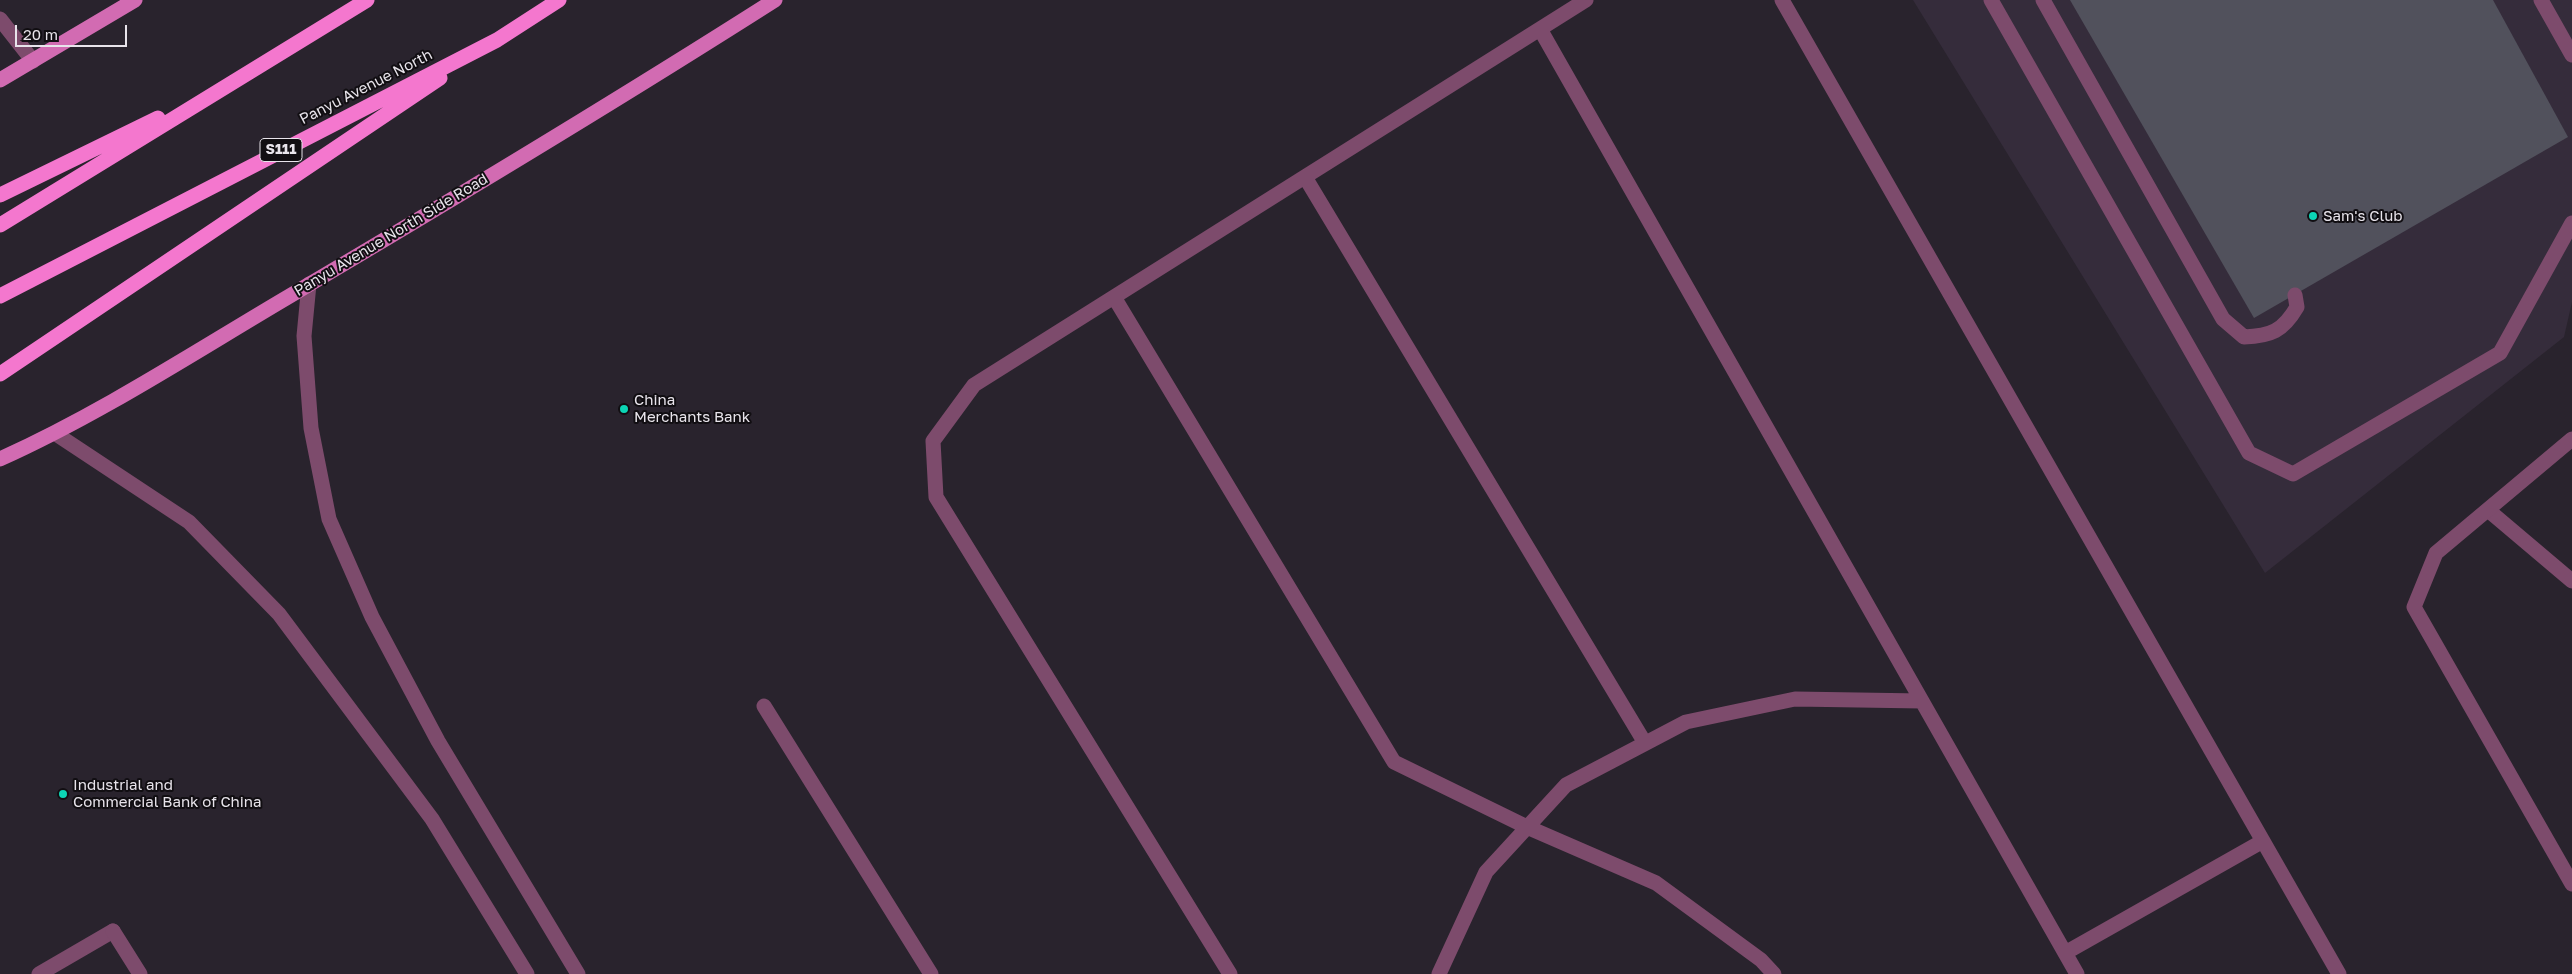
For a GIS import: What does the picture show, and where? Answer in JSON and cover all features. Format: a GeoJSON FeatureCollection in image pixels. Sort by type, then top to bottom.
{"type":"FeatureCollection","features":[{"type":"Feature","properties":{"kind":"highway"},"geometry":{"type":"LineString","coordinates":[[0,225],[367,0]]}},
{"type":"Feature","properties":{"kind":"highway","name":"Panyu Avenue North"},"geometry":{"type":"LineString","coordinates":[[0,296],[496,40],[559,0]]}},
{"type":"Feature","properties":{"kind":"highway"},"geometry":{"type":"LineString","coordinates":[[0,374],[496,40]]}},
{"type":"Feature","properties":{"kind":"highway"},"geometry":{"type":"LineString","coordinates":[[0,195],[238,79]]}},
{"type":"Feature","properties":{"kind":"main road"},"geometry":{"type":"LineString","coordinates":[[0,80],[135,0]]}},
{"type":"Feature","properties":{"kind":"main road","name":"Panyu Avenue North Side Road"},"geometry":{"type":"LineString","coordinates":[[0,459],[56,434],[663,72],[775,0]]}},
{"type":"Feature","properties":{"kind":"street"},"geometry":{"type":"LineString","coordinates":[[1230,974],[936,497],[933,441],[974,385],[1586,0]]}},
{"type":"Feature","properties":{"kind":"street"},"geometry":{"type":"LineString","coordinates":[[1782,0],[2339,974]]}},
{"type":"Feature","properties":{"kind":"street"},"geometry":{"type":"LineString","coordinates":[[1991,0],[2249,453],[2293,474],[2500,353],[2572,223]]}},
{"type":"Feature","properties":{"kind":"street"},"geometry":{"type":"LineString","coordinates":[[2043,0],[2223,319],[2244,337],[2266,336],[2288,322],[2297,307],[2295,295]]}},
{"type":"Feature","properties":{"kind":"street"},"geometry":{"type":"LineString","coordinates":[[2541,0],[2572,55]]}},
{"type":"Feature","properties":{"kind":"street"},"geometry":{"type":"LineString","coordinates":[[0,19],[33,61]]}},
{"type":"Feature","properties":{"kind":"street"},"geometry":{"type":"LineString","coordinates":[[1540,29],[2077,974]]}},
{"type":"Feature","properties":{"kind":"street"},"geometry":{"type":"LineString","coordinates":[[1305,177],[1645,743]]}},
{"type":"Feature","properties":{"kind":"street"},"geometry":{"type":"LineString","coordinates":[[309,284],[304,336],[311,428],[329,520],[372,617],[438,741],[578,974]]}},
{"type":"Feature","properties":{"kind":"street"},"geometry":{"type":"LineString","coordinates":[[1114,297],[1394,762],[1527,827],[1656,883],[1761,960],[1774,974]]}},
{"type":"Feature","properties":{"kind":"street"},"geometry":{"type":"LineString","coordinates":[[56,434],[189,522],[278,614],[432,819],[527,974]]}},
{"type":"Feature","properties":{"kind":"street"},"geometry":{"type":"LineString","coordinates":[[2572,439],[2436,553],[2414,607],[2572,884]]}},
{"type":"Feature","properties":{"kind":"street"},"geometry":{"type":"LineString","coordinates":[[2488,510],[2572,581]]}},
{"type":"Feature","properties":{"kind":"street"},"geometry":{"type":"LineString","coordinates":[[1439,974],[1486,872],[1566,785],[1686,722],[1795,699],[1922,701]]}},
{"type":"Feature","properties":{"kind":"street"},"geometry":{"type":"LineString","coordinates":[[764,706],[932,974]]}},
{"type":"Feature","properties":{"kind":"street"},"geometry":{"type":"LineString","coordinates":[[2065,953],[2263,841]]}},
{"type":"Feature","properties":{"kind":"street"},"geometry":{"type":"LineString","coordinates":[[39,974],[113,931],[140,974]]}},
{"type":"Feature","properties":{"kind":"shaded area"},"geometry":{"type":"Polygon","coordinates":[[[1913,0],[2572,0],[2572,302],[2564,337],[2265,573],[1913,0]]]}},
{"type":"Feature","properties":{"kind":"building","name":"Sam's Club"},"geometry":{"type":"Polygon","coordinates":[[[2070,0],[2493,0],[2568,137],[2254,318],[2070,0]]]}},
{"type":"Feature","properties":{"kind":"place","name":"Sam's Club"},"geometry":{"type":"Point","coordinates":[2313,216]}},
{"type":"Feature","properties":{"kind":"place","name":"China Merchants Bank"},"geometry":{"type":"Point","coordinates":[624,409]}},
{"type":"Feature","properties":{"kind":"place","name":"Industrial and Commercial Bank of China"},"geometry":{"type":"Point","coordinates":[63,794]}}]}
